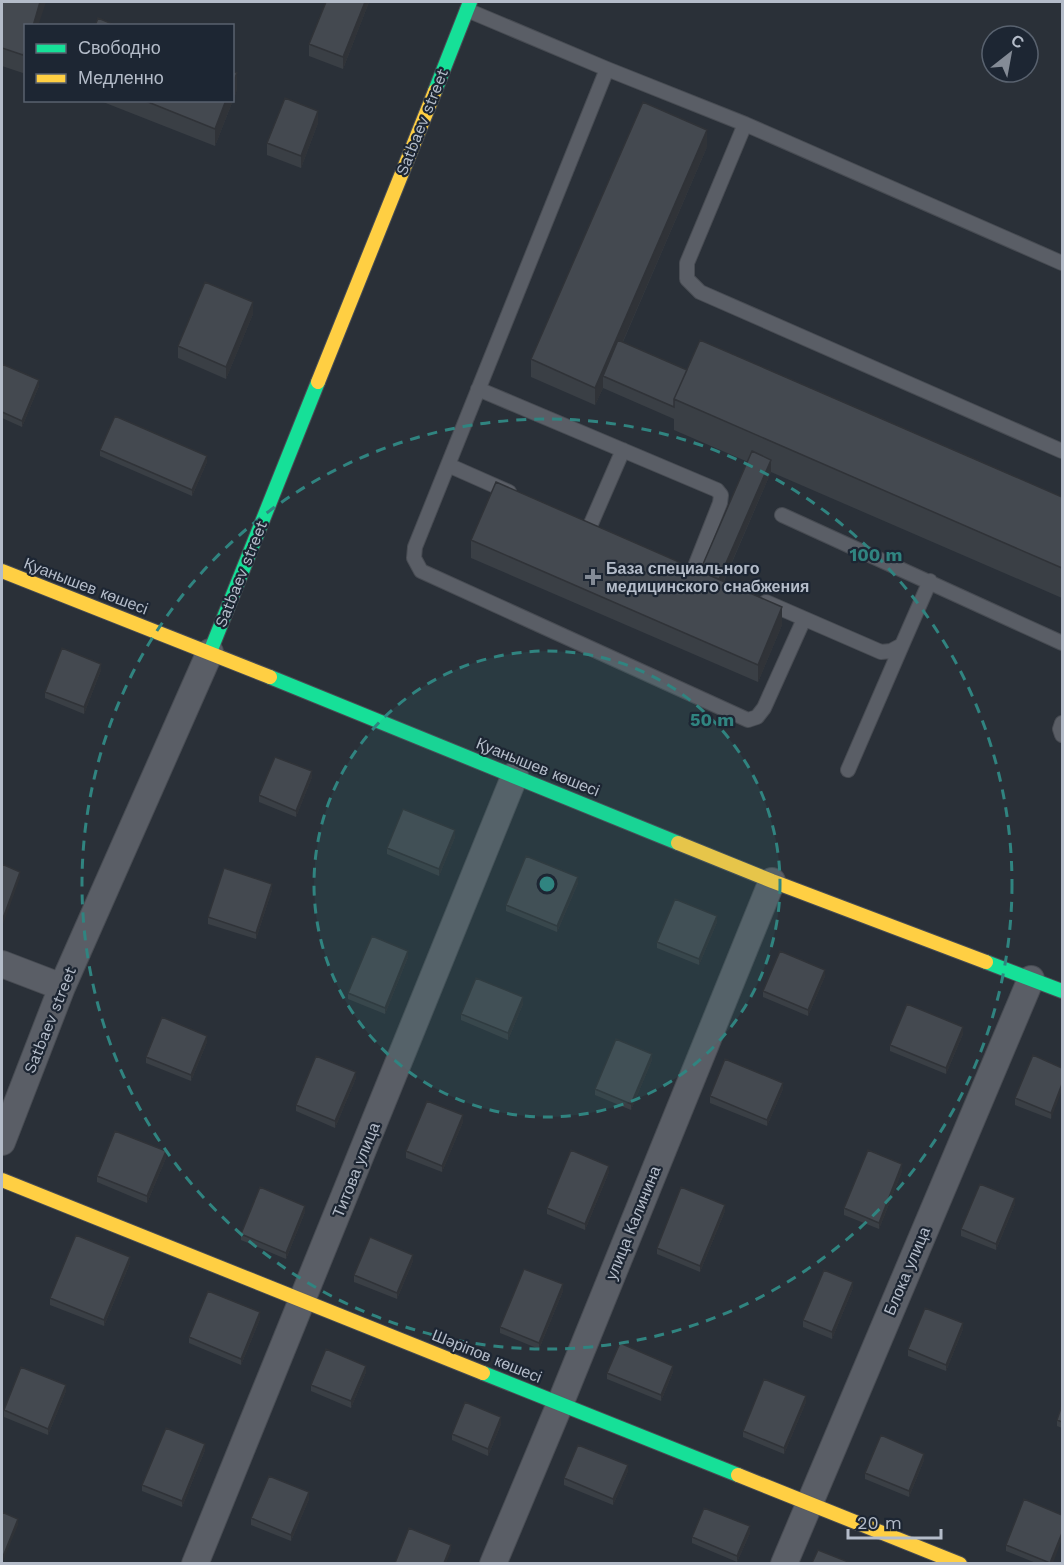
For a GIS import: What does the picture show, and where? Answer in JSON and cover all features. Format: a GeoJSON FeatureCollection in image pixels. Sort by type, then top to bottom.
{"type":"FeatureCollection","features":[{"type":"Feature","properties":{"kind":"street","name":"Satbaev street"},"geometry":{"type":"LineString","coordinates":[[2,1142],[62,987],[210,652],[468,6]]}},
{"type":"Feature","properties":{"kind":"street","name":"Қуанышев көшесі"},"geometry":{"type":"LineString","coordinates":[[2,571],[210,652],[772,881],[1062,991]]}},
{"type":"Feature","properties":{"kind":"street","name":"Титова улица"},"geometry":{"type":"LineString","coordinates":[[195,1563],[515,775]]}},
{"type":"Feature","properties":{"kind":"street","name":"улица Калинина"},"geometry":{"type":"LineString","coordinates":[[493,1563],[560,1404],[772,881]]}},
{"type":"Feature","properties":{"kind":"street"},"geometry":{"type":"LineString","coordinates":[[2,964],[62,987]]}},
{"type":"Feature","properties":{"kind":"street","name":"Блока улица"},"geometry":{"type":"LineString","coordinates":[[783,1563],[1031,979]]}},
{"type":"Feature","properties":{"kind":"street","name":"Шәріпов көшесі"},"geometry":{"type":"LineString","coordinates":[[2,1180],[960,1563]]}},
{"type":"Feature","properties":{"kind":"lane"},"geometry":{"type":"LineString","coordinates":[[468,6],[607,69],[745,124],[1062,263]]}},
{"type":"Feature","properties":{"kind":"lane"},"geometry":{"type":"LineString","coordinates":[[607,69],[415,547],[414,558],[421,572],[748,720],[757,717],[764,708],[804,620]]}},
{"type":"Feature","properties":{"kind":"lane"},"geometry":{"type":"LineString","coordinates":[[745,124],[687,263],[687,279],[700,292],[1062,451]]}},
{"type":"Feature","properties":{"kind":"lane"},"geometry":{"type":"LineString","coordinates":[[478,389],[717,490],[721,495],[720,503],[694,569]]}},
{"type":"Feature","properties":{"kind":"lane"},"geometry":{"type":"LineString","coordinates":[[590,526],[623,450]]}},
{"type":"Feature","properties":{"kind":"lane"},"geometry":{"type":"LineString","coordinates":[[448,465],[524,498]]}},
{"type":"Feature","properties":{"kind":"lane"},"geometry":{"type":"LineString","coordinates":[[782,515],[1062,643]]}},
{"type":"Feature","properties":{"kind":"lane"},"geometry":{"type":"LineString","coordinates":[[848,770],[930,581]]}},
{"type":"Feature","properties":{"kind":"lane"},"geometry":{"type":"LineString","coordinates":[[754,596],[881,652],[891,651],[902,645]]}},
{"type":"Feature","properties":{"kind":"lane"},"geometry":{"type":"LineString","coordinates":[[1062,723],[1060,729],[1062,735]]}},
{"type":"Feature","properties":{"kind":"building"},"geometry":{"type":"Polygon","coordinates":[[[2,2],[40,2],[34,24],[24,24],[23,55],[2,48],[2,2]]]}},
{"type":"Feature","properties":{"kind":"building"},"geometry":{"type":"Polygon","coordinates":[[[326,2],[365,2],[343,57],[309,44],[326,2]]]}},
{"type":"Feature","properties":{"kind":"building"},"geometry":{"type":"Polygon","coordinates":[[[98,18],[112,24],[96,24],[98,18]]]}},
{"type":"Feature","properties":{"kind":"building"},"geometry":{"type":"Polygon","coordinates":[[[285,98],[318,111],[301,156],[267,143],[285,98]]]}},
{"type":"Feature","properties":{"kind":"building"},"geometry":{"type":"Polygon","coordinates":[[[148,102],[225,102],[215,129],[148,102]]]}},
{"type":"Feature","properties":{"kind":"building"},"geometry":{"type":"Polygon","coordinates":[[[643,102],[707,130],[595,388],[531,359],[643,102]]]}},
{"type":"Feature","properties":{"kind":"building"},"geometry":{"type":"Polygon","coordinates":[[[205,282],[253,302],[226,367],[178,346],[205,282]]]}},
{"type":"Feature","properties":{"kind":"building"},"geometry":{"type":"Polygon","coordinates":[[[618,340],[687,370],[674,399],[674,407],[603,376],[618,340]]]}},
{"type":"Feature","properties":{"kind":"building"},"geometry":{"type":"Polygon","coordinates":[[[700,340],[1062,497],[1062,568],[674,399],[700,340]]]}},
{"type":"Feature","properties":{"kind":"building"},"geometry":{"type":"Polygon","coordinates":[[[2,364],[39,380],[22,421],[2,412],[2,364]]]}},
{"type":"Feature","properties":{"kind":"building"},"geometry":{"type":"Polygon","coordinates":[[[115,416],[207,456],[192,490],[100,450],[115,416]]]}},
{"type":"Feature","properties":{"kind":"building"},"geometry":{"type":"Polygon","coordinates":[[[752,451],[771,460],[719,579],[700,571],[752,451]]]}},
{"type":"Feature","properties":{"kind":"building"},"geometry":{"type":"Polygon","coordinates":[[[496,482],[782,607],[758,665],[471,540],[496,482]]]}},
{"type":"Feature","properties":{"kind":"building"},"geometry":{"type":"Polygon","coordinates":[[[62,648],[101,664],[84,707],[45,692],[62,648]]]}},
{"type":"Feature","properties":{"kind":"building"},"geometry":{"type":"Polygon","coordinates":[[[275,757],[312,771],[296,811],[259,795],[275,757]]]}},
{"type":"Feature","properties":{"kind":"building"},"geometry":{"type":"Polygon","coordinates":[[[403,809],[455,830],[439,869],[387,848],[403,809]]]}},
{"type":"Feature","properties":{"kind":"building"},"geometry":{"type":"Polygon","coordinates":[[[526,856],[578,877],[557,926],[506,905],[526,856]]]}},
{"type":"Feature","properties":{"kind":"building"},"geometry":{"type":"Polygon","coordinates":[[[2,864],[20,872],[2,921],[2,864]]]}},
{"type":"Feature","properties":{"kind":"building"},"geometry":{"type":"Polygon","coordinates":[[[224,868],[272,884],[256,933],[208,917],[224,868]]]}},
{"type":"Feature","properties":{"kind":"building"},"geometry":{"type":"Polygon","coordinates":[[[675,899],[717,916],[699,959],[657,942],[675,899]]]}},
{"type":"Feature","properties":{"kind":"building"},"geometry":{"type":"Polygon","coordinates":[[[372,936],[408,951],[385,1008],[348,993],[372,936]]]}},
{"type":"Feature","properties":{"kind":"building"},"geometry":{"type":"Polygon","coordinates":[[[780,951],[825,970],[808,1010],[763,991],[780,951]]]}},
{"type":"Feature","properties":{"kind":"building"},"geometry":{"type":"Polygon","coordinates":[[[476,978],[523,997],[508,1033],[461,1014],[476,978]]]}},
{"type":"Feature","properties":{"kind":"building"},"geometry":{"type":"Polygon","coordinates":[[[907,1004],[963,1027],[946,1068],[890,1045],[907,1004]]]}},
{"type":"Feature","properties":{"kind":"building"},"geometry":{"type":"Polygon","coordinates":[[[162,1017],[207,1036],[191,1075],[146,1057],[162,1017]]]}},
{"type":"Feature","properties":{"kind":"building"},"geometry":{"type":"Polygon","coordinates":[[[616,1039],[652,1054],[631,1104],[595,1089],[616,1039]]]}},
{"type":"Feature","properties":{"kind":"building"},"geometry":{"type":"Polygon","coordinates":[[[1033,1055],[1062,1068],[1062,1084],[1051,1113],[1015,1098],[1033,1055]]]}},
{"type":"Feature","properties":{"kind":"building"},"geometry":{"type":"Polygon","coordinates":[[[316,1056],[356,1072],[335,1121],[296,1105],[316,1056]]]}},
{"type":"Feature","properties":{"kind":"building"},"geometry":{"type":"Polygon","coordinates":[[[725,1059],[783,1083],[767,1120],[710,1096],[725,1059]]]}},
{"type":"Feature","properties":{"kind":"building"},"geometry":{"type":"Polygon","coordinates":[[[427,1101],[463,1115],[442,1166],[406,1151],[427,1101]]]}},
{"type":"Feature","properties":{"kind":"building"},"geometry":{"type":"Polygon","coordinates":[[[115,1131],[166,1151],[147,1196],[97,1176],[115,1131]]]}},
{"type":"Feature","properties":{"kind":"building"},"geometry":{"type":"Polygon","coordinates":[[[571,1150],[609,1166],[585,1224],[547,1208],[571,1150]]]}},
{"type":"Feature","properties":{"kind":"building"},"geometry":{"type":"Polygon","coordinates":[[[868,1150],[902,1164],[879,1223],[844,1208],[868,1150]]]}},
{"type":"Feature","properties":{"kind":"building"},"geometry":{"type":"Polygon","coordinates":[[[980,1184],[1015,1198],[996,1244],[961,1229],[980,1184]]]}},
{"type":"Feature","properties":{"kind":"building"},"geometry":{"type":"Polygon","coordinates":[[[260,1187],[305,1206],[286,1253],[241,1234],[260,1187]]]}},
{"type":"Feature","properties":{"kind":"building"},"geometry":{"type":"Polygon","coordinates":[[[681,1187],[725,1205],[700,1266],[657,1248],[681,1187]]]}},
{"type":"Feature","properties":{"kind":"building"},"geometry":{"type":"Polygon","coordinates":[[[76,1235],[130,1257],[104,1320],[50,1298],[76,1235]]]}},
{"type":"Feature","properties":{"kind":"building"},"geometry":{"type":"Polygon","coordinates":[[[370,1237],[413,1255],[397,1293],[354,1275],[370,1237]]]}},
{"type":"Feature","properties":{"kind":"building"},"geometry":{"type":"Polygon","coordinates":[[[524,1269],[563,1284],[539,1343],[500,1327],[524,1269]]]}},
{"type":"Feature","properties":{"kind":"building"},"geometry":{"type":"Polygon","coordinates":[[[824,1270],[853,1282],[832,1332],[803,1320],[824,1270]]]}},
{"type":"Feature","properties":{"kind":"building"},"geometry":{"type":"Polygon","coordinates":[[[208,1291],[260,1312],[241,1359],[189,1337],[208,1291]]]}},
{"type":"Feature","properties":{"kind":"building"},"geometry":{"type":"Polygon","coordinates":[[[925,1308],[963,1323],[946,1365],[908,1349],[925,1308]]]}},
{"type":"Feature","properties":{"kind":"building"},"geometry":{"type":"Polygon","coordinates":[[[620,1343],[673,1366],[661,1395],[607,1373],[620,1343]]]}},
{"type":"Feature","properties":{"kind":"building"},"geometry":{"type":"Polygon","coordinates":[[[326,1349],[366,1366],[351,1401],[311,1385],[326,1349]]]}},
{"type":"Feature","properties":{"kind":"building"},"geometry":{"type":"Polygon","coordinates":[[[21,1367],[66,1385],[48,1429],[4,1410],[21,1367]]]}},
{"type":"Feature","properties":{"kind":"building"},"geometry":{"type":"Polygon","coordinates":[[[764,1379],[806,1396],[784,1448],[743,1431],[764,1379]]]}},
{"type":"Feature","properties":{"kind":"building"},"geometry":{"type":"Polygon","coordinates":[[[465,1402],[501,1417],[488,1449],[452,1434],[465,1402]]]}},
{"type":"Feature","properties":{"kind":"building"},"geometry":{"type":"Polygon","coordinates":[[[1062,1405],[1062,1422],[1057,1420],[1062,1405]]]}},
{"type":"Feature","properties":{"kind":"building"},"geometry":{"type":"Polygon","coordinates":[[[166,1428],[205,1444],[182,1501],[142,1485],[166,1428]]]}},
{"type":"Feature","properties":{"kind":"building"},"geometry":{"type":"Polygon","coordinates":[[[881,1435],[924,1454],[909,1491],[865,1473],[881,1435]]]}},
{"type":"Feature","properties":{"kind":"building"},"geometry":{"type":"Polygon","coordinates":[[[578,1445],[628,1465],[613,1499],[564,1478],[578,1445]]]}},
{"type":"Feature","properties":{"kind":"building"},"geometry":{"type":"Polygon","coordinates":[[[269,1476],[309,1492],[291,1535],[251,1518],[269,1476]]]}},
{"type":"Feature","properties":{"kind":"building"},"geometry":{"type":"Polygon","coordinates":[[[1024,1499],[1062,1515],[1062,1533],[1050,1563],[1006,1545],[1024,1499]]]}},
{"type":"Feature","properties":{"kind":"building"},"geometry":{"type":"Polygon","coordinates":[[[704,1508],[750,1526],[737,1556],[692,1537],[704,1508]]]}},
{"type":"Feature","properties":{"kind":"building"},"geometry":{"type":"Polygon","coordinates":[[[2,1512],[18,1519],[2,1559],[2,1512]]]}},
{"type":"Feature","properties":{"kind":"building"},"geometry":{"type":"Polygon","coordinates":[[[409,1528],[451,1545],[444,1563],[395,1563],[409,1528]]]}},
{"type":"Feature","properties":{"kind":"building"},"geometry":{"type":"Polygon","coordinates":[[[818,1550],[851,1563],[812,1563],[818,1550]]]}},
{"type":"Feature","properties":{"kind":"traffic: fast"},"geometry":{"type":"LineString","coordinates":[[435,91],[470,2]]}},
{"type":"Feature","properties":{"kind":"traffic: fast"},"geometry":{"type":"LineString","coordinates":[[210,652],[318,382]]}},
{"type":"Feature","properties":{"kind":"traffic: fast"},"geometry":{"type":"LineString","coordinates":[[270,677],[678,843]]}},
{"type":"Feature","properties":{"kind":"traffic: fast"},"geometry":{"type":"LineString","coordinates":[[986,962],[1062,991]]}},
{"type":"Feature","properties":{"kind":"traffic: fast"},"geometry":{"type":"LineString","coordinates":[[483,1373],[738,1475]]}},
{"type":"Feature","properties":{"kind":"traffic: slow"},"geometry":{"type":"LineString","coordinates":[[318,382],[435,91]]}},
{"type":"Feature","properties":{"kind":"traffic: slow"},"geometry":{"type":"LineString","coordinates":[[2,571],[270,677]]}},
{"type":"Feature","properties":{"kind":"traffic: slow"},"geometry":{"type":"LineString","coordinates":[[678,843],[986,962]]}},
{"type":"Feature","properties":{"kind":"traffic: slow"},"geometry":{"type":"LineString","coordinates":[[2,1180],[483,1373]]}},
{"type":"Feature","properties":{"kind":"traffic: slow"},"geometry":{"type":"LineString","coordinates":[[738,1475],[960,1564]]}},
{"type":"Feature","properties":{"kind":"place","name":"База специального медицинского снабжения"},"geometry":{"type":"Point","coordinates":[593,577]}}]}
